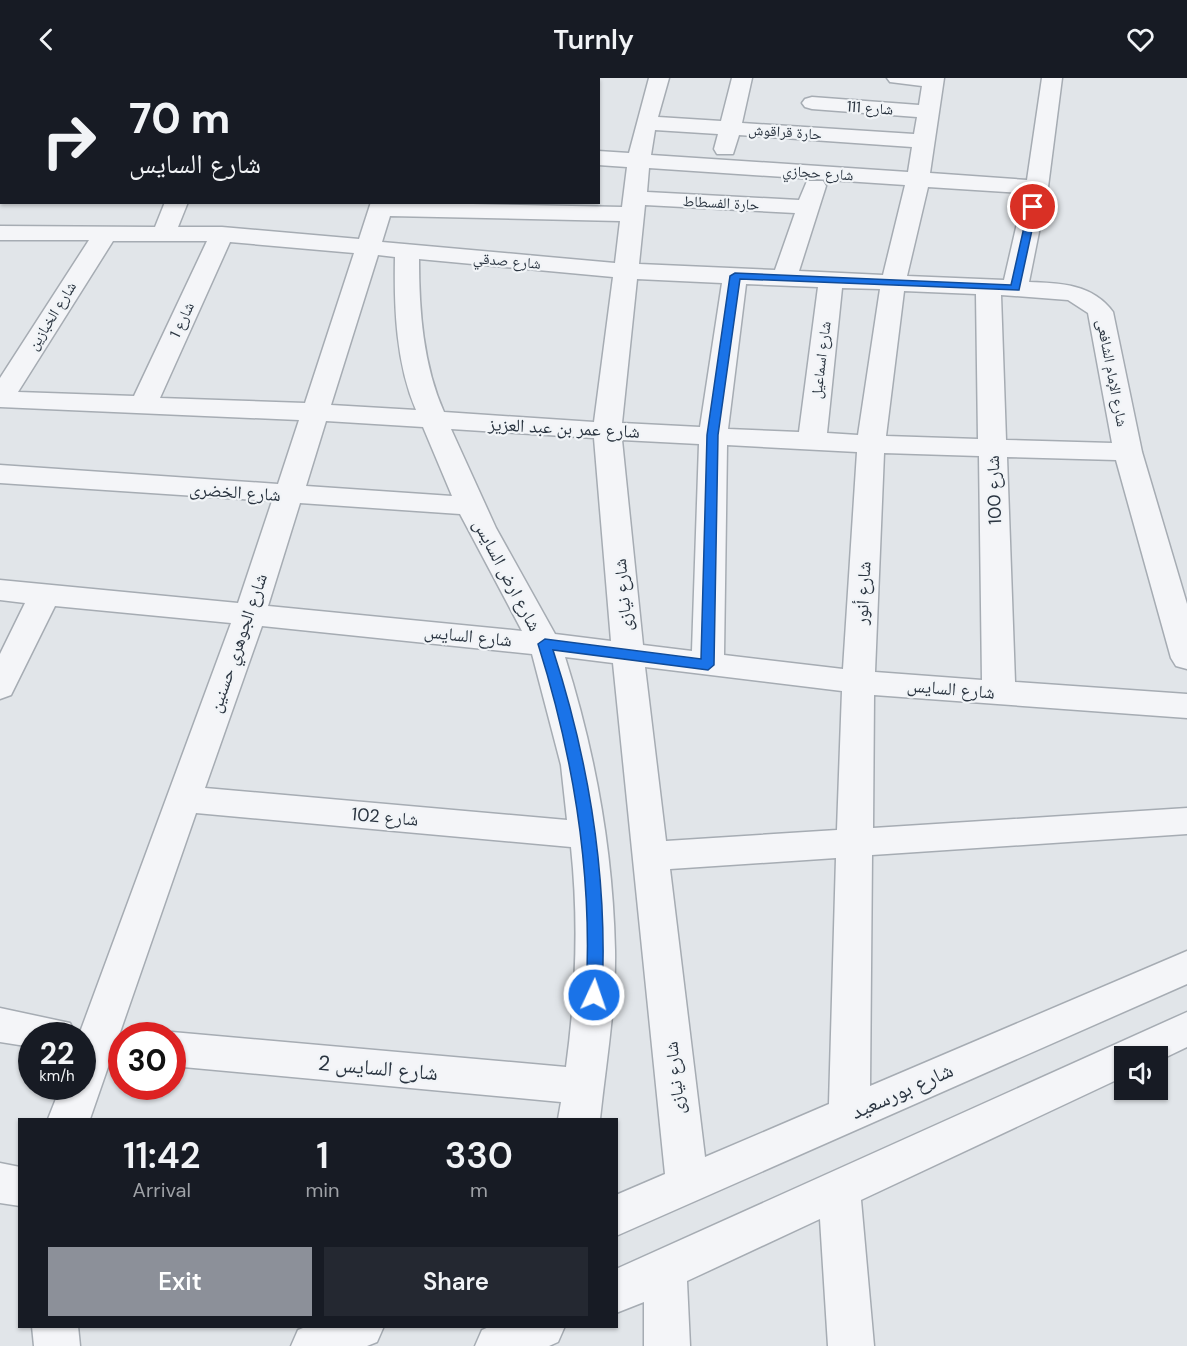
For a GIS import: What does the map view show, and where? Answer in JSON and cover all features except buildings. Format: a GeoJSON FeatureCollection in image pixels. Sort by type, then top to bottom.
{"type":"FeatureCollection","features":[{"type":"Feature","properties":{"kind":"street","name":"شارع نيازى"},"geometry":{"type":"LineString","coordinates":[[659,78],[646,123],[639,161],[624,271],[607,431],[628,656],[687,1185]]}},
{"type":"Feature","properties":{"kind":"street"},"geometry":{"type":"LineString","coordinates":[[720,166],[742,78]]}},
{"type":"Feature","properties":{"kind":"street"},"geometry":{"type":"LineString","coordinates":[[897,78],[933,79]]}},
{"type":"Feature","properties":{"kind":"street"},"geometry":{"type":"LineString","coordinates":[[1002,287],[1037,187],[1052,78]]}},
{"type":"Feature","properties":{"kind":"street","name":"شارع أنور"},"geometry":{"type":"LineString","coordinates":[[849,1114],[858,682],[871,444],[893,283],[918,179],[933,79]]}},
{"type":"Feature","properties":{"kind":"street","name":"شارع 111"},"geometry":{"type":"LineString","coordinates":[[812,103],[927,126]]}},
{"type":"Feature","properties":{"kind":"street","name":"حارة قراقوش"},"geometry":{"type":"LineString","coordinates":[[646,123],[730,128],[927,126]]}},
{"type":"Feature","properties":{"kind":"street","name":"شارع حجازي"},"geometry":{"type":"LineString","coordinates":[[600,159],[1037,187]]}},
{"type":"Feature","properties":{"kind":"street"},"geometry":{"type":"LineString","coordinates":[[785,278],[819,173]]}},
{"type":"Feature","properties":{"kind":"street"},"geometry":{"type":"LineString","coordinates":[[163,234],[176,204]]}},
{"type":"Feature","properties":{"kind":"street","name":"حارة الفسطاط"},"geometry":{"type":"LineString","coordinates":[[382,206],[808,207]]}},
{"type":"Feature","properties":{"kind":"street","name":"شارع الجوهري حسنين"},"geometry":{"type":"LineString","coordinates":[[100,1042],[183,800],[250,615],[286,496],[370,248],[382,206]]}},
{"type":"Feature","properties":{"kind":"street","name":"شارع صدقي"},"geometry":{"type":"LineString","coordinates":[[0,232],[222,234],[624,271],[1002,287]]}},
{"type":"Feature","properties":{"kind":"street","name":"شارع الخبازين"},"geometry":{"type":"LineString","coordinates":[[0,399],[105,234]]}},
{"type":"Feature","properties":{"kind":"street","name":"شارع 1"},"geometry":{"type":"LineString","coordinates":[[143,406],[222,234]]}},
{"type":"Feature","properties":{"kind":"street","name":"شارع ارض السايس"},"geometry":{"type":"LineString","coordinates":[[407,251],[406,301],[418,377],[432,420],[471,506],[545,644],[563,702],[578,765],[594,891],[596,952],[592,1017],[581,1102]]}},
{"type":"Feature","properties":{"kind":"street"},"geometry":{"type":"LineString","coordinates":[[708,665],[712,435],[735,276]]}},
{"type":"Feature","properties":{"kind":"street","name":"شارع اسماعيل"},"geometry":{"type":"LineString","coordinates":[[812,440],[831,280]]}},
{"type":"Feature","properties":{"kind":"street","name":"شارع 100"},"geometry":{"type":"LineString","coordinates":[[999,693],[993,448],[1002,287]]}},
{"type":"Feature","properties":{"kind":"street","name":"شارع الإمام الشافعى"},"geometry":{"type":"LineString","coordinates":[[1002,287],[1073,294],[1097,307],[1128,452],[1187,658]]}},
{"type":"Feature","properties":{"kind":"street","name":"شارع عمر بن عبد العزيز"},"geometry":{"type":"LineString","coordinates":[[0,399],[314,412],[607,431],[871,444],[1128,452]]}},
{"type":"Feature","properties":{"kind":"street","name":"شارع الخضرى"},"geometry":{"type":"LineString","coordinates":[[0,474],[286,496],[471,506]]}},
{"type":"Feature","properties":{"kind":"street","name":"شارع السايس"},"geometry":{"type":"LineString","coordinates":[[0,590],[545,644],[628,656],[858,682],[1187,706]]}},
{"type":"Feature","properties":{"kind":"street"},"geometry":{"type":"LineString","coordinates":[[0,687],[45,594]]}},
{"type":"Feature","properties":{"kind":"street","name":"شارع 102"},"geometry":{"type":"LineString","coordinates":[[183,800],[586,835]]}},
{"type":"Feature","properties":{"kind":"street"},"geometry":{"type":"LineString","coordinates":[[650,856],[1187,821]]}},
{"type":"Feature","properties":{"kind":"street","name":"شارع بورسعيد"},"geometry":{"type":"LineString","coordinates":[[618,1215],[1187,967]]}},
{"type":"Feature","properties":{"kind":"street"},"geometry":{"type":"LineString","coordinates":[[0,1024],[18,1028]]}},
{"type":"Feature","properties":{"kind":"street"},"geometry":{"type":"LineString","coordinates":[[1150,1046],[1187,1029]]}},
{"type":"Feature","properties":{"kind":"street","name":"شارع السايس 2"},"geometry":{"type":"LineString","coordinates":[[186,1051],[581,1102]]}},
{"type":"Feature","properties":{"kind":"street"},"geometry":{"type":"LineString","coordinates":[[618,1291],[1114,1063]]}},
{"type":"Feature","properties":{"kind":"street"},"geometry":{"type":"LineString","coordinates":[[69,1118],[76,1100]]}},
{"type":"Feature","properties":{"kind":"street"},"geometry":{"type":"LineString","coordinates":[[0,1183],[18,1186]]}},
{"type":"Feature","properties":{"kind":"street"},"geometry":{"type":"LineString","coordinates":[[839,1189],[851,1346]]}},
{"type":"Feature","properties":{"kind":"street"},"geometry":{"type":"LineString","coordinates":[[665,1270],[667,1346]]}},
{"type":"Feature","properties":{"kind":"street"},"geometry":{"type":"LineString","coordinates":[[55,1328],[57,1346]]}},
{"type":"Feature","properties":{"kind":"street"},"geometry":{"type":"LineString","coordinates":[[314,1346],[356,1328]]}},
{"type":"Feature","properties":{"kind":"street"},"geometry":{"type":"LineString","coordinates":[[498,1346],[538,1328]]}},
{"type":"Feature","properties":{"kind":"route"},"geometry":{"type":"LineString","coordinates":[[594,995],[596,952],[594,891],[578,765],[563,702],[545,644],[708,665],[712,435],[735,276],[1015,288],[1033,207]]}}]}
